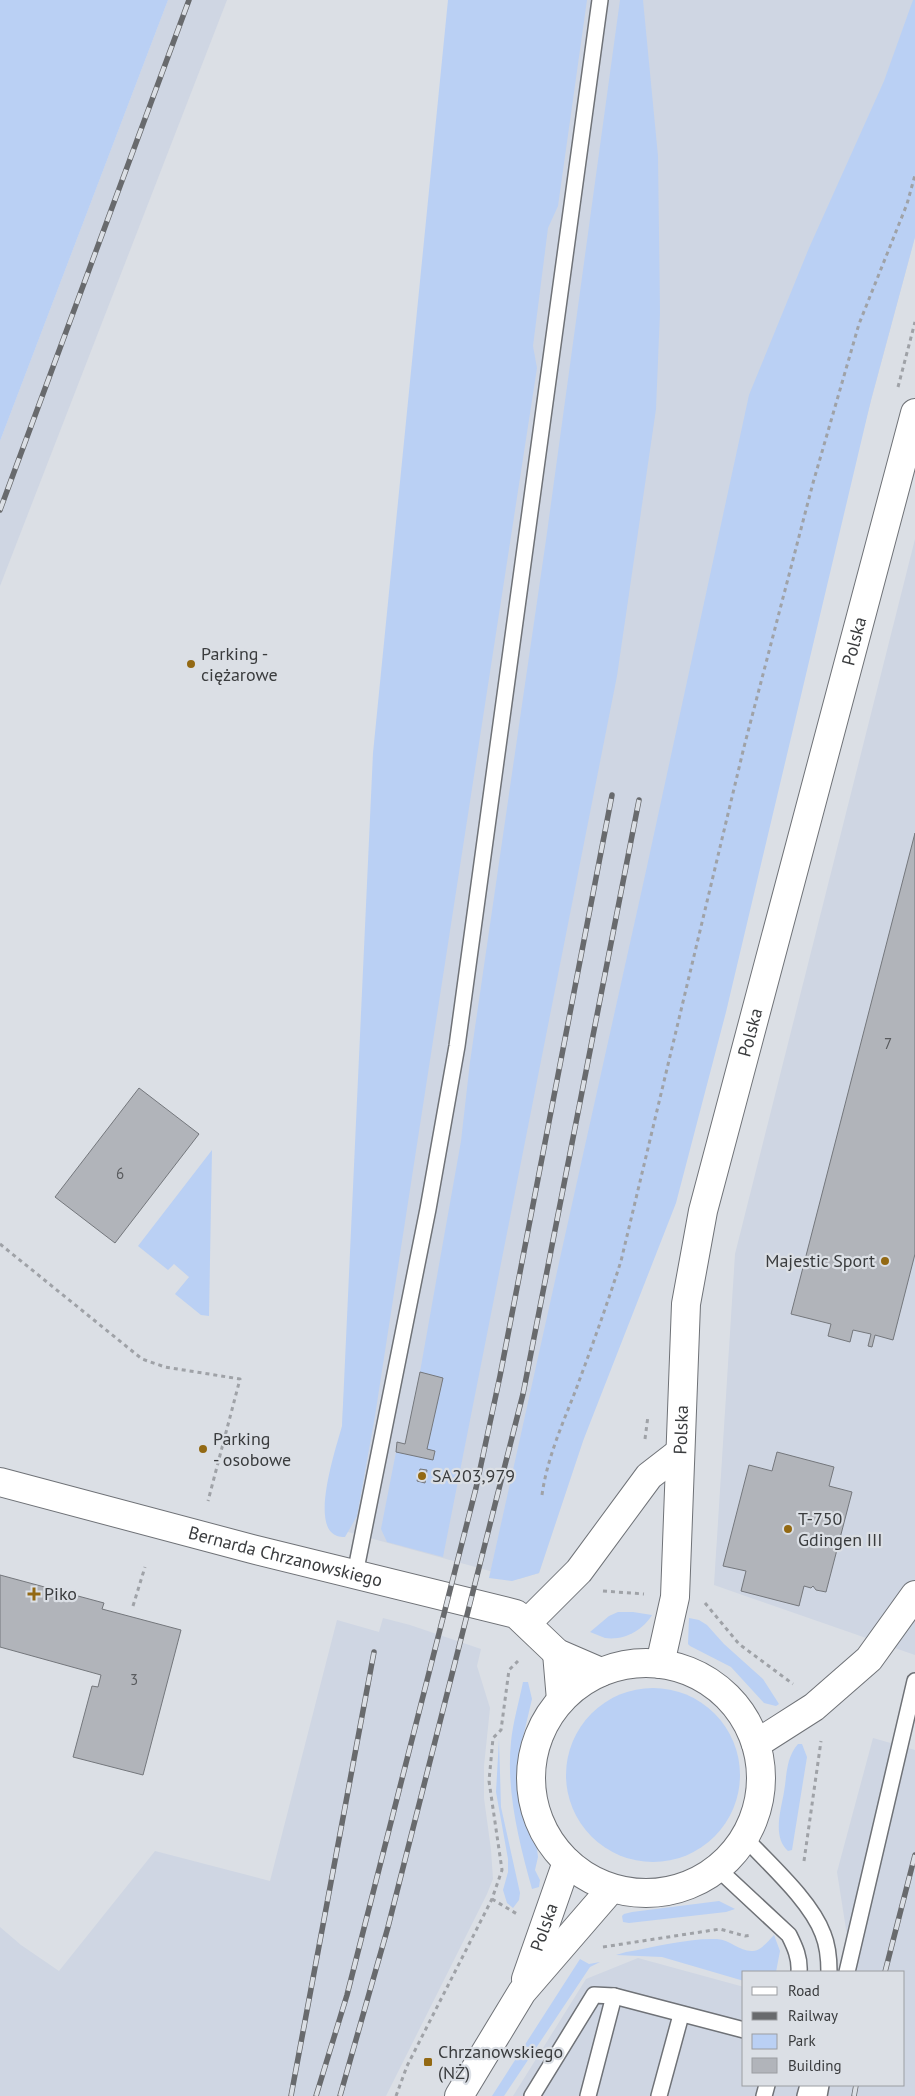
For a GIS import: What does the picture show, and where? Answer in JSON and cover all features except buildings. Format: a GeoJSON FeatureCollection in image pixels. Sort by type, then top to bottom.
{"type":"FeatureCollection","features":[{"type":"Feature","properties":{"kind":"main road","name":"Polska"},"geometry":{"type":"LineString","coordinates":[[660,1664],[675,1597],[686,1304],[703,1211],[915,413]]}},
{"type":"Feature","properties":{"kind":"main road"},"geometry":{"type":"LineString","coordinates":[[527,1623],[579,1571],[649,1476],[680,1452]]}},
{"type":"Feature","properties":{"kind":"main road","name":"Bernarda Chrzanowskiego"},"geometry":{"type":"LineString","coordinates":[[0,1482],[252,1549],[516,1614],[557,1653],[601,1672]]}},
{"type":"Feature","properties":{"kind":"main road"},"geometry":{"type":"LineString","coordinates":[[756,1744],[814,1707],[869,1659],[915,1595]]}},
{"type":"Feature","properties":{"kind":"main road"},"geometry":{"type":"LineString","coordinates":[[557,1653],[561,1700]]}},
{"type":"Feature","properties":{"kind":"main road"},"geometry":{"type":"LineString","coordinates":[[660,1664],[680,1668],[698,1676],[723,1693],[743,1716],[756,1744],[761,1776],[757,1808],[745,1838],[732,1854],[717,1868],[685,1887],[648,1894],[611,1889],[587,1878],[567,1862],[545,1834],[532,1800],[531,1764],[541,1730],[561,1700],[579,1684],[601,1672],[622,1665],[660,1664]]}},
{"type":"Feature","properties":{"kind":"main road","name":"Polska"},"geometry":{"type":"LineString","coordinates":[[522,1992],[567,1862]]}},
{"type":"Feature","properties":{"kind":"main road","name":"Polska"},"geometry":{"type":"LineString","coordinates":[[459,2096],[522,1992],[611,1889]]}},
{"type":"Feature","properties":{"kind":"lane"},"geometry":{"type":"LineString","coordinates":[[355,1574],[426,1218],[457,1046],[600,0]]}},
{"type":"Feature","properties":{"kind":"lane"},"geometry":{"type":"LineString","coordinates":[[848,1971],[915,1681]]}},
{"type":"Feature","properties":{"kind":"lane"},"geometry":{"type":"LineString","coordinates":[[745,1838],[813,1914],[823,1934],[829,1956],[829,1971]]}},
{"type":"Feature","properties":{"kind":"lane"},"geometry":{"type":"LineString","coordinates":[[717,1868],[789,1935],[796,1949],[800,1964],[799,1971]]}},
{"type":"Feature","properties":{"kind":"lane"},"geometry":{"type":"LineString","coordinates":[[532,2096],[594,1995],[614,1996],[742,2030]]}},
{"type":"Feature","properties":{"kind":"lane"},"geometry":{"type":"LineString","coordinates":[[588,2096],[614,1996]]}},
{"type":"Feature","properties":{"kind":"lane"},"geometry":{"type":"LineString","coordinates":[[659,2096],[681,2015]]}},
{"type":"Feature","properties":{"kind":"path"},"geometry":{"type":"LineString","coordinates":[[542,1495],[544,1478],[622,1261],[744,746],[815,474],[859,324],[907,204],[915,175]]}},
{"type":"Feature","properties":{"kind":"path"},"geometry":{"type":"LineString","coordinates":[[0,1244],[142,1359],[165,1367],[240,1380],[208,1501]]}},
{"type":"Feature","properties":{"kind":"path"},"geometry":{"type":"LineString","coordinates":[[133,1606],[145,1567]]}},
{"type":"Feature","properties":{"kind":"path"},"geometry":{"type":"LineString","coordinates":[[596,1597],[603,1592],[648,1595]]}},
{"type":"Feature","properties":{"kind":"path"},"geometry":{"type":"LineString","coordinates":[[703,1600],[739,1644],[795,1685]]}},
{"type":"Feature","properties":{"kind":"path"},"geometry":{"type":"LineString","coordinates":[[396,2096],[408,2066],[492,1899],[502,1870],[490,1781],[493,1738],[501,1730],[509,1670],[518,1661]]}},
{"type":"Feature","properties":{"kind":"path"},"geometry":{"type":"LineString","coordinates":[[804,1861],[821,1738]]}},
{"type":"Feature","properties":{"kind":"path"},"geometry":{"type":"LineString","coordinates":[[492,1899],[517,1914]]}},
{"type":"Feature","properties":{"kind":"path"},"geometry":{"type":"LineString","coordinates":[[602,1947],[720,1929],[745,1936],[758,1934]]}},
{"type":"Feature","properties":{"kind":"shaded area"},"geometry":{"type":"Polygon","coordinates":[[[168,0],[227,0],[0,586],[0,441],[168,0]]]}},
{"type":"Feature","properties":{"kind":"shaded area"},"geometry":{"type":"Polygon","coordinates":[[[455,0],[915,0],[915,237],[628,1305],[539,1573],[519,1579],[337,1529],[343,1407],[455,0]]]}},
{"type":"Feature","properties":{"kind":"shaded area"},"geometry":{"type":"Polygon","coordinates":[[[915,539],[915,1655],[714,1585],[735,1254],[915,539]]]}},
{"type":"Feature","properties":{"kind":"shaded area"},"geometry":{"type":"Polygon","coordinates":[[[383,1618],[481,1649],[477,1666],[490,1708],[484,1766],[484,1798],[493,1879],[386,2096],[0,2096],[0,1927],[21,1945],[59,1971],[155,1851],[270,1881],[337,1620],[379,1632],[383,1618]]]}},
{"type":"Feature","properties":{"kind":"shaded area"},"geometry":{"type":"Polygon","coordinates":[[[873,1738],[915,1750],[915,2096],[513,2096],[586,1979],[638,1958],[742,1986],[742,2086],[905,2086],[905,1971],[845,1971],[849,1948],[837,1872],[873,1738]]]}},
{"type":"Feature","properties":{"kind":"green space"},"geometry":{"type":"Polygon","coordinates":[[[0,0],[168,0],[0,441],[0,0]]]}},
{"type":"Feature","properties":{"kind":"green space"},"geometry":{"type":"Polygon","coordinates":[[[448,0],[587,0],[558,206],[548,228],[533,346],[537,368],[375,1416],[357,1516],[345,1537],[343,1537],[331,1532],[326,1523],[325,1496],[331,1464],[342,1426],[373,753],[448,0]]]}},
{"type":"Feature","properties":{"kind":"green space"},"geometry":{"type":"Polygon","coordinates":[[[620,0],[643,0],[658,156],[660,312],[656,409],[617,676],[443,1557],[387,1542],[381,1529],[396,1452],[433,1460],[435,1451],[427,1449],[443,1378],[420,1372],[461,1141],[470,1062],[546,540],[620,0]]]}},
{"type":"Feature","properties":{"kind":"green space"},"geometry":{"type":"Polygon","coordinates":[[[913,0],[915,0],[915,237],[871,400],[726,1012],[676,1203],[583,1441],[539,1573],[512,1581],[489,1578],[646,871],[749,395],[809,248],[884,81],[913,0]]]}},
{"type":"Feature","properties":{"kind":"green space"},"geometry":{"type":"Polygon","coordinates":[[[212,1150],[209,1316],[201,1315],[175,1294],[189,1277],[174,1264],[168,1270],[138,1246],[212,1150]]]}},
{"type":"Feature","properties":{"kind":"green space"},"geometry":{"type":"Polygon","coordinates":[[[618,1612],[652,1615],[638,1630],[619,1638],[605,1638],[590,1632],[609,1616],[618,1612]]]}},
{"type":"Feature","properties":{"kind":"green space"},"geometry":{"type":"Polygon","coordinates":[[[689,1618],[699,1620],[707,1625],[724,1644],[763,1679],[779,1704],[776,1706],[764,1703],[731,1667],[690,1646],[688,1644],[689,1618]]]}},
{"type":"Feature","properties":{"kind":"green space"},"geometry":{"type":"Polygon","coordinates":[[[523,1682],[528,1682],[532,1699],[520,1750],[520,1798],[522,1814],[537,1849],[538,1857],[535,1870],[540,1880],[539,1887],[532,1889],[518,1835],[510,1779],[512,1734],[523,1682]]]}},
{"type":"Feature","properties":{"kind":"green space"},"geometry":{"type":"Polygon","coordinates":[[[644,1688],[662,1688],[694,1698],[715,1713],[730,1734],[740,1766],[740,1784],[730,1816],[715,1837],[694,1852],[678,1858],[662,1862],[644,1862],[612,1852],[591,1837],[576,1816],[570,1800],[566,1784],[566,1766],[576,1734],[591,1713],[612,1698],[628,1692],[644,1688]]]}},
{"type":"Feature","properties":{"kind":"green space"},"geometry":{"type":"Polygon","coordinates":[[[499,1739],[501,1807],[520,1893],[519,1900],[513,1908],[507,1903],[503,1890],[508,1872],[508,1859],[496,1792],[499,1739]]]}},
{"type":"Feature","properties":{"kind":"green space"},"geometry":{"type":"Polygon","coordinates":[[[798,1744],[802,1744],[807,1757],[792,1850],[788,1851],[780,1838],[779,1823],[788,1767],[791,1755],[798,1744]]]}},
{"type":"Feature","properties":{"kind":"green space"},"geometry":{"type":"Polygon","coordinates":[[[719,1901],[735,1909],[726,1912],[629,1923],[623,1922],[622,1916],[632,1912],[719,1901]]]}},
{"type":"Feature","properties":{"kind":"green space"},"geometry":{"type":"Polygon","coordinates":[[[774,1935],[780,1951],[776,1971],[742,1971],[742,1980],[662,1957],[616,1955],[672,1943],[706,1939],[727,1941],[748,1951],[762,1947],[774,1935]]]}},
{"type":"Feature","properties":{"kind":"green space"},"geometry":{"type":"Polygon","coordinates":[[[580,1959],[589,1964],[600,1962],[590,1967],[504,2096],[492,2096],[580,1959]]]}},
{"type":"Feature","properties":{"kind":"railway"},"geometry":{"type":"LineString","coordinates":[[0,510],[189,0]]}},
{"type":"Feature","properties":{"kind":"railway"},"geometry":{"type":"LineString","coordinates":[[316,2096],[347,1995],[476,1488],[500,1376],[612,795]]}},
{"type":"Feature","properties":{"kind":"railway"},"geometry":{"type":"LineString","coordinates":[[340,2096],[388,1927],[523,1394],[639,800]]}},
{"type":"Feature","properties":{"kind":"railway"},"geometry":{"type":"LineString","coordinates":[[291,2096],[374,1652]]}},
{"type":"Feature","properties":{"kind":"railway"},"geometry":{"type":"LineString","coordinates":[[885,1971],[915,1855]]}},
{"type":"Feature","properties":{"kind":"railway"},"geometry":{"type":"LineString","coordinates":[[854,2096],[856,2086]]}},
{"type":"Feature","properties":{"kind":"place","name":"Parking - ciężarowe"},"geometry":{"type":"Point","coordinates":[191,664]}},
{"type":"Feature","properties":{"kind":"place","name":"Majestic Sport"},"geometry":{"type":"Point","coordinates":[885,1261]}},
{"type":"Feature","properties":{"kind":"place","name":"Parking - osobowe"},"geometry":{"type":"Point","coordinates":[203,1449]}},
{"type":"Feature","properties":{"kind":"place","name":"SA203,979"},"geometry":{"type":"Point","coordinates":[422,1476]}},
{"type":"Feature","properties":{"kind":"place","name":"T-750 Gdingen III"},"geometry":{"type":"Point","coordinates":[788,1529]}},
{"type":"Feature","properties":{"kind":"place","name":"Piko"},"geometry":{"type":"Point","coordinates":[34,1594]}},
{"type":"Feature","properties":{"kind":"place","name":"Chrzanowskiego (NŻ)"},"geometry":{"type":"Point","coordinates":[428,2062]}}]}
